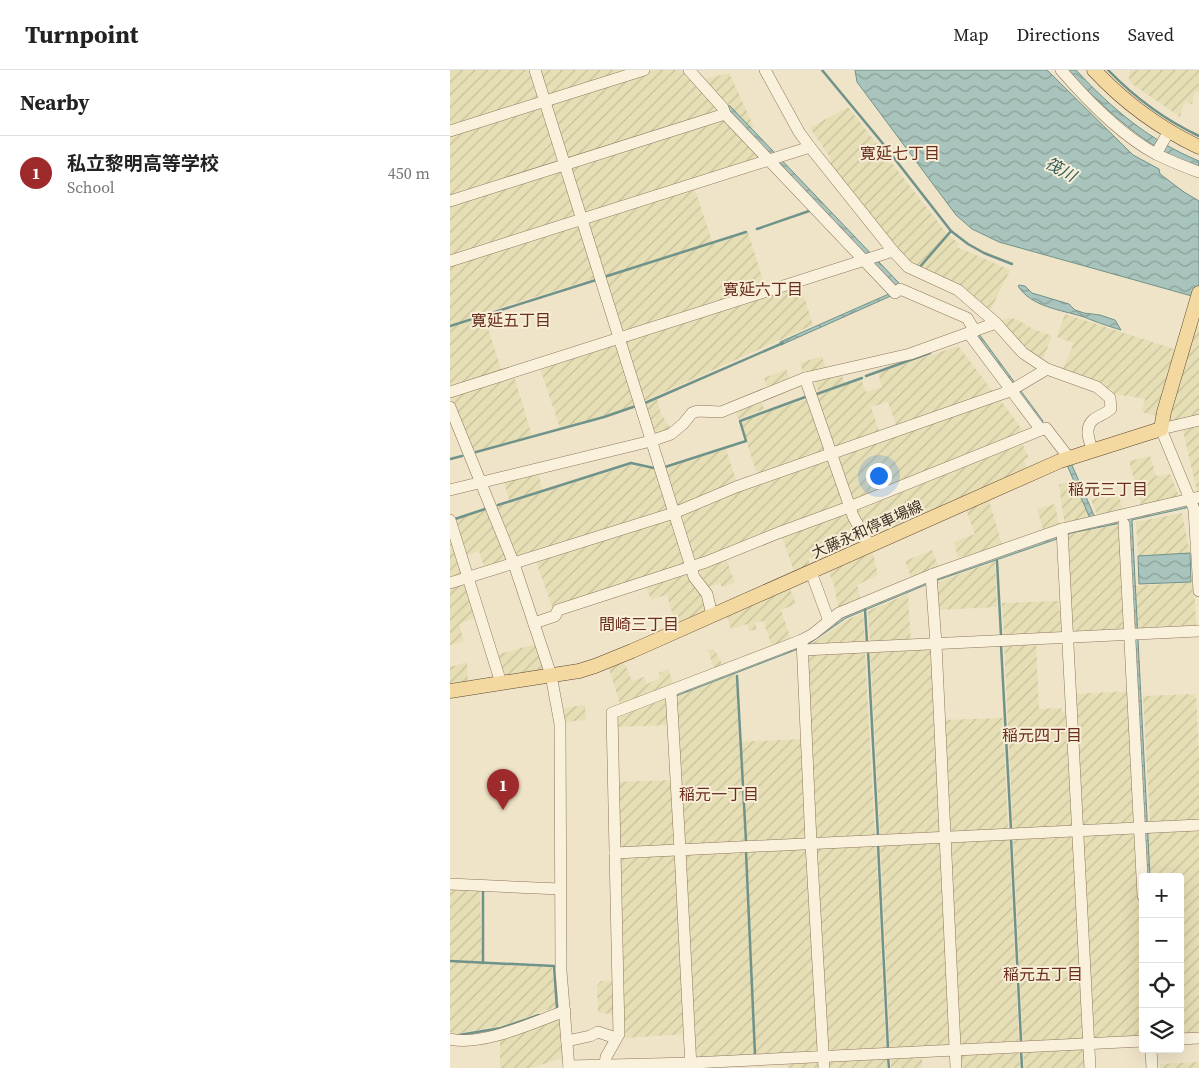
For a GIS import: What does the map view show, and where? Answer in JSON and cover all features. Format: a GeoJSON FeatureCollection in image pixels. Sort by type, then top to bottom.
{"type":"FeatureCollection","features":[{"type":"Feature","properties":{"kind":"main road"},"geometry":{"type":"LineString","coordinates":[[1094,70],[1136,110],[1167,134],[1199,147]]}},
{"type":"Feature","properties":{"kind":"main road"},"geometry":{"type":"LineString","coordinates":[[1160,429],[1196,312],[1199,293]]}},
{"type":"Feature","properties":{"kind":"main road","name":"大藤永和停車場線"},"geometry":{"type":"LineString","coordinates":[[450,691],[595,666],[712,616],[1009,483],[1069,458],[1160,429]]}},
{"type":"Feature","properties":{"kind":"street"},"geometry":{"type":"LineString","coordinates":[[534,70],[692,570],[707,594],[712,616]]}},
{"type":"Feature","properties":{"kind":"street"},"geometry":{"type":"LineString","coordinates":[[450,131],[644,70]]}},
{"type":"Feature","properties":{"kind":"street"},"geometry":{"type":"LineString","coordinates":[[689,70],[723,108],[725,114],[773,159],[869,259],[895,292],[900,290],[967,318],[972,333],[1015,389],[1041,430]]}},
{"type":"Feature","properties":{"kind":"street"},"geometry":{"type":"LineString","coordinates":[[765,70],[799,132],[893,251],[908,267],[958,290],[996,323],[1023,353],[1047,369],[1097,388],[1110,398],[1110,409],[1093,420],[1089,426],[1088,438],[1093,451]]}},
{"type":"Feature","properties":{"kind":"street"},"geometry":{"type":"LineString","coordinates":[[1061,70],[1083,95],[1134,139],[1156,152],[1199,172]]}},
{"type":"Feature","properties":{"kind":"street"},"geometry":{"type":"LineString","coordinates":[[450,200],[725,114]]}},
{"type":"Feature","properties":{"kind":"street"},"geometry":{"type":"LineString","coordinates":[[1156,152],[1167,134]]}},
{"type":"Feature","properties":{"kind":"street"},"geometry":{"type":"LineString","coordinates":[[450,262],[810,147]]}},
{"type":"Feature","properties":{"kind":"street"},"geometry":{"type":"LineString","coordinates":[[450,392],[893,251]]}},
{"type":"Feature","properties":{"kind":"street"},"geometry":{"type":"LineString","coordinates":[[450,490],[651,441],[671,434],[692,413],[698,411],[721,412],[805,378],[896,358],[972,333],[996,323]]}},
{"type":"Feature","properties":{"kind":"street"},"geometry":{"type":"LineString","coordinates":[[450,583],[674,512],[736,487],[1015,389],[1047,369]]}},
{"type":"Feature","properties":{"kind":"street"},"geometry":{"type":"LineString","coordinates":[[805,378],[849,507],[869,545]]}},
{"type":"Feature","properties":{"kind":"street"},"geometry":{"type":"LineString","coordinates":[[450,407],[514,564],[551,675],[560,724],[561,971],[569,1067],[605,1065],[691,1066],[823,1056],[1139,1041]]}},
{"type":"Feature","properties":{"kind":"street"},"geometry":{"type":"LineString","coordinates":[[1199,420],[1160,429],[1193,501],[1199,591]]}},
{"type":"Feature","properties":{"kind":"street"},"geometry":{"type":"LineString","coordinates":[[534,623],[555,616],[558,610],[692,570],[1046,428],[1069,458]]}},
{"type":"Feature","properties":{"kind":"street"},"geometry":{"type":"LineString","coordinates":[[824,1068],[811,843],[803,645],[813,634],[839,613],[931,579],[1093,521],[1193,501]]}},
{"type":"Feature","properties":{"kind":"street"},"geometry":{"type":"LineString","coordinates":[[450,520],[501,683]]}},
{"type":"Feature","properties":{"kind":"street"},"geometry":{"type":"LineString","coordinates":[[1124,524],[1133,634],[1143,827],[1143,873]]}},
{"type":"Feature","properties":{"kind":"street"},"geometry":{"type":"LineString","coordinates":[[1063,533],[1090,1068]]}},
{"type":"Feature","properties":{"kind":"street"},"geometry":{"type":"LineString","coordinates":[[811,572],[829,621]]}},
{"type":"Feature","properties":{"kind":"street"},"geometry":{"type":"LineString","coordinates":[[931,579],[936,644],[956,1068]]}},
{"type":"Feature","properties":{"kind":"street"},"geometry":{"type":"LineString","coordinates":[[605,1065],[606,1057],[619,1034],[612,713],[803,645],[936,644],[1199,631]]}},
{"type":"Feature","properties":{"kind":"street"},"geometry":{"type":"LineString","coordinates":[[670,692],[691,1066]]}},
{"type":"Feature","properties":{"kind":"street"},"geometry":{"type":"LineString","coordinates":[[615,853],[1199,824]]}},
{"type":"Feature","properties":{"kind":"street"},"geometry":{"type":"LineString","coordinates":[[450,884],[560,889]]}},
{"type":"Feature","properties":{"kind":"street"},"geometry":{"type":"LineString","coordinates":[[450,1040],[460,1042],[503,1034],[565,1011]]}},
{"type":"Feature","properties":{"kind":"street"},"geometry":{"type":"LineString","coordinates":[[567,1041],[590,1036],[598,1032],[616,1038]]}},
{"type":"Feature","properties":{"kind":"street"},"geometry":{"type":"LineString","coordinates":[[1184,1039],[1199,1038]]}},
{"type":"Feature","properties":{"kind":"street"},"geometry":{"type":"LineString","coordinates":[[1151,1053],[1152,1068]]}},
{"type":"Feature","properties":{"kind":"shaded area"},"geometry":{"type":"Polygon","coordinates":[[[450,70],[532,70],[539,99],[450,128],[450,70]]]}},
{"type":"Feature","properties":{"kind":"shaded area"},"geometry":{"type":"Polygon","coordinates":[[[537,70],[631,70],[549,97],[537,70]]]}},
{"type":"Feature","properties":{"kind":"shaded area"},"geometry":{"type":"Polygon","coordinates":[[[654,70],[685,70],[765,158],[583,216],[550,103],[654,70]]]}},
{"type":"Feature","properties":{"kind":"shaded area"},"geometry":{"type":"Polygon","coordinates":[[[1130,70],[1199,70],[1199,93],[1195,92],[1192,104],[1184,102],[1180,117],[1131,83],[1129,78],[1130,70]]]}},
{"type":"Feature","properties":{"kind":"shaded area"},"geometry":{"type":"Polygon","coordinates":[[[729,73],[754,127],[750,128],[705,79],[729,73]]]}},
{"type":"Feature","properties":{"kind":"shaded area"},"geometry":{"type":"Polygon","coordinates":[[[541,106],[560,160],[450,195],[450,135],[541,106]]]}},
{"type":"Feature","properties":{"kind":"shaded area"},"geometry":{"type":"Polygon","coordinates":[[[848,107],[944,230],[959,244],[957,247],[1010,270],[989,313],[908,263],[832,172],[830,157],[810,128],[848,107]]]}},
{"type":"Feature","properties":{"kind":"shaded area"},"geometry":{"type":"Polygon","coordinates":[[[560,168],[579,218],[450,258],[450,203],[560,168]]]}},
{"type":"Feature","properties":{"kind":"shaded area"},"geometry":{"type":"Polygon","coordinates":[[[694,187],[713,244],[748,232],[766,290],[621,334],[588,221],[694,187]]]}},
{"type":"Feature","properties":{"kind":"shaded area"},"geometry":{"type":"Polygon","coordinates":[[[578,224],[596,278],[483,313],[502,372],[450,389],[450,264],[578,224]]]}},
{"type":"Feature","properties":{"kind":"shaded area"},"geometry":{"type":"Polygon","coordinates":[[[800,284],[813,325],[642,402],[622,339],[800,284]]]}},
{"type":"Feature","properties":{"kind":"shaded area"},"geometry":{"type":"Polygon","coordinates":[[[1065,314],[1177,350],[1158,416],[1142,412],[1145,399],[1110,393],[1062,371],[1074,343],[1057,337],[1065,314]]]}},
{"type":"Feature","properties":{"kind":"shaded area"},"geometry":{"type":"Polygon","coordinates":[[[1010,318],[1052,336],[1042,362],[1026,353],[1002,325],[1003,320],[1010,318]]]}},
{"type":"Feature","properties":{"kind":"shaded area"},"geometry":{"type":"Polygon","coordinates":[[[1194,325],[1199,326],[1199,418],[1169,423],[1167,414],[1194,325]]]}},
{"type":"Feature","properties":{"kind":"shaded area"},"geometry":{"type":"Polygon","coordinates":[[[616,341],[636,405],[560,428],[539,365],[616,341]]]}},
{"type":"Feature","properties":{"kind":"shaded area"},"geometry":{"type":"Polygon","coordinates":[[[958,346],[995,394],[897,428],[888,402],[871,407],[880,434],[834,450],[813,397],[861,379],[866,392],[882,387],[878,373],[958,346]]]}},
{"type":"Feature","properties":{"kind":"shaded area"},"geometry":{"type":"Polygon","coordinates":[[[822,356],[826,369],[804,376],[800,363],[822,356]]]}},
{"type":"Feature","properties":{"kind":"shaded area"},"geometry":{"type":"Polygon","coordinates":[[[786,369],[790,380],[768,389],[764,378],[786,369]]]}},
{"type":"Feature","properties":{"kind":"shaded area"},"geometry":{"type":"Polygon","coordinates":[[[841,371],[844,383],[818,392],[814,378],[841,371]]]}},
{"type":"Feature","properties":{"kind":"shaded area"},"geometry":{"type":"Polygon","coordinates":[[[513,373],[532,436],[473,451],[450,396],[513,373]]]}},
{"type":"Feature","properties":{"kind":"shaded area"},"geometry":{"type":"Polygon","coordinates":[[[998,397],[1024,432],[853,504],[835,455],[998,397]]]}},
{"type":"Feature","properties":{"kind":"shaded area"},"geometry":{"type":"Polygon","coordinates":[[[809,398],[828,451],[758,477],[740,422],[809,398]]]}},
{"type":"Feature","properties":{"kind":"shaded area"},"geometry":{"type":"Polygon","coordinates":[[[657,399],[661,414],[672,430],[653,438],[643,405],[657,399]]]}},
{"type":"Feature","properties":{"kind":"shaded area"},"geometry":{"type":"Polygon","coordinates":[[[761,399],[764,409],[738,419],[734,409],[761,399]]]}},
{"type":"Feature","properties":{"kind":"shaded area"},"geometry":{"type":"Polygon","coordinates":[[[1199,424],[1199,494],[1198,495],[1182,427],[1199,424]]]}},
{"type":"Feature","properties":{"kind":"shaded area"},"geometry":{"type":"Polygon","coordinates":[[[1022,443],[1029,458],[1024,460],[1027,469],[929,512],[866,535],[855,512],[1022,443]]]}},
{"type":"Feature","properties":{"kind":"shaded area"},"geometry":{"type":"Polygon","coordinates":[[[726,449],[737,483],[678,509],[663,469],[726,449]]]}},
{"type":"Feature","properties":{"kind":"shaded area"},"geometry":{"type":"Polygon","coordinates":[[[1150,456],[1156,476],[1170,474],[1180,499],[1142,508],[1129,461],[1150,456]]]}},
{"type":"Feature","properties":{"kind":"shaded area"},"geometry":{"type":"Polygon","coordinates":[[[827,457],[846,504],[695,564],[678,513],[827,457]]]}},
{"type":"Feature","properties":{"kind":"shaded area"},"geometry":{"type":"Polygon","coordinates":[[[631,465],[657,469],[668,512],[518,559],[496,507],[631,465]]]}},
{"type":"Feature","properties":{"kind":"shaded area"},"geometry":{"type":"Polygon","coordinates":[[[538,471],[542,490],[509,500],[503,479],[538,471]]]}},
{"type":"Feature","properties":{"kind":"shaded area"},"geometry":{"type":"Polygon","coordinates":[[[1073,480],[1090,518],[1065,526],[1059,485],[1073,480]]]}},
{"type":"Feature","properties":{"kind":"shaded area"},"geometry":{"type":"Polygon","coordinates":[[[1103,496],[1105,499],[1119,496],[1123,510],[1098,517],[1091,500],[1103,496]]]}},
{"type":"Feature","properties":{"kind":"shaded area"},"geometry":{"type":"Polygon","coordinates":[[[988,497],[1002,545],[958,558],[954,542],[975,534],[965,507],[988,497]]]}},
{"type":"Feature","properties":{"kind":"shaded area"},"geometry":{"type":"Polygon","coordinates":[[[1055,504],[1059,525],[1044,533],[1037,509],[1055,504]]]}},
{"type":"Feature","properties":{"kind":"shaded area"},"geometry":{"type":"Polygon","coordinates":[[[488,509],[508,560],[485,570],[479,551],[463,556],[451,520],[488,509]]]}},
{"type":"Feature","properties":{"kind":"shaded area"},"geometry":{"type":"Polygon","coordinates":[[[1182,513],[1190,553],[1138,556],[1136,522],[1182,513]]]}},
{"type":"Feature","properties":{"kind":"shaded area"},"geometry":{"type":"Polygon","coordinates":[[[848,514],[862,536],[808,559],[811,567],[795,574],[782,537],[848,514]]]}},
{"type":"Feature","properties":{"kind":"shaded area"},"geometry":{"type":"Polygon","coordinates":[[[669,516],[687,564],[553,609],[535,559],[669,516]]]}},
{"type":"Feature","properties":{"kind":"shaded area"},"geometry":{"type":"Polygon","coordinates":[[[1121,523],[1127,633],[1072,633],[1066,535],[1121,523]]]}},
{"type":"Feature","properties":{"kind":"shaded area"},"geometry":{"type":"Polygon","coordinates":[[[450,530],[464,573],[450,580],[450,530]]]}},
{"type":"Feature","properties":{"kind":"shaded area"},"geometry":{"type":"Polygon","coordinates":[[[872,549],[878,575],[857,585],[861,601],[839,611],[834,585],[828,569],[872,549]]]}},
{"type":"Feature","properties":{"kind":"shaded area"},"geometry":{"type":"Polygon","coordinates":[[[932,550],[938,566],[936,569],[912,579],[905,561],[932,550]]]}},
{"type":"Feature","properties":{"kind":"shaded area"},"geometry":{"type":"Polygon","coordinates":[[[726,559],[735,583],[722,587],[720,583],[708,587],[699,570],[726,559]]]}},
{"type":"Feature","properties":{"kind":"shaded area"},"geometry":{"type":"Polygon","coordinates":[[[995,561],[997,607],[937,610],[935,583],[995,561]]]}},
{"type":"Feature","properties":{"kind":"shaded area"},"geometry":{"type":"Polygon","coordinates":[[[690,574],[702,592],[708,613],[676,627],[667,595],[651,599],[646,587],[690,574]]]}},
{"type":"Feature","properties":{"kind":"shaded area"},"geometry":{"type":"Polygon","coordinates":[[[465,581],[478,617],[459,624],[464,641],[450,645],[450,585],[465,581]]]}},
{"type":"Feature","properties":{"kind":"shaded area"},"geometry":{"type":"Polygon","coordinates":[[[1194,582],[1196,625],[1194,629],[1137,631],[1135,586],[1194,582]]]}},
{"type":"Feature","properties":{"kind":"shaded area"},"geometry":{"type":"Polygon","coordinates":[[[789,586],[796,604],[781,610],[792,642],[773,649],[763,621],[755,623],[757,629],[749,631],[747,624],[731,629],[726,613],[789,586]]]}},
{"type":"Feature","properties":{"kind":"shaded area"},"geometry":{"type":"Polygon","coordinates":[[[908,594],[911,643],[870,645],[868,611],[908,594]]]}},
{"type":"Feature","properties":{"kind":"shaded area"},"geometry":{"type":"Polygon","coordinates":[[[1059,601],[1059,611],[1064,611],[1065,632],[1004,637],[1002,603],[1059,601]]]}},
{"type":"Feature","properties":{"kind":"shaded area"},"geometry":{"type":"Polygon","coordinates":[[[863,613],[865,645],[807,647],[847,620],[863,613]]]}},
{"type":"Feature","properties":{"kind":"shaded area"},"geometry":{"type":"Polygon","coordinates":[[[1036,642],[1039,709],[1061,708],[1062,712],[1069,711],[1075,826],[1013,830],[1004,644],[1036,642]]]}},
{"type":"Feature","properties":{"kind":"shaded area"},"geometry":{"type":"Polygon","coordinates":[[[536,644],[544,670],[502,679],[495,655],[536,644]]]}},
{"type":"Feature","properties":{"kind":"shaded area"},"geometry":{"type":"Polygon","coordinates":[[[932,648],[939,834],[880,836],[870,650],[932,648]]]}},
{"type":"Feature","properties":{"kind":"shaded area"},"geometry":{"type":"Polygon","coordinates":[[[714,649],[724,667],[715,671],[708,650],[714,649]]]}},
{"type":"Feature","properties":{"kind":"shaded area"},"geometry":{"type":"Polygon","coordinates":[[[865,650],[875,836],[816,840],[806,653],[865,650]]]}},
{"type":"Feature","properties":{"kind":"shaded area"},"geometry":{"type":"Polygon","coordinates":[[[623,660],[632,681],[644,677],[647,684],[660,678],[659,673],[668,669],[674,686],[621,707],[608,666],[623,660]]]}},
{"type":"Feature","properties":{"kind":"shaded area"},"geometry":{"type":"Polygon","coordinates":[[[467,662],[468,684],[450,687],[450,667],[467,662]]]}},
{"type":"Feature","properties":{"kind":"shaded area"},"geometry":{"type":"Polygon","coordinates":[[[736,674],[739,742],[804,739],[807,839],[685,847],[676,696],[736,674]]]}},
{"type":"Feature","properties":{"kind":"shaded area"},"geometry":{"type":"Polygon","coordinates":[[[1130,691],[1137,824],[1081,827],[1075,694],[1130,691]]]}},
{"type":"Feature","properties":{"kind":"shaded area"},"geometry":{"type":"Polygon","coordinates":[[[1196,694],[1199,820],[1150,823],[1143,696],[1196,694]]]}},
{"type":"Feature","properties":{"kind":"shaded area"},"geometry":{"type":"Polygon","coordinates":[[[669,698],[669,725],[617,727],[617,718],[620,716],[669,698]]]}},
{"type":"Feature","properties":{"kind":"shaded area"},"geometry":{"type":"Polygon","coordinates":[[[585,705],[586,720],[566,722],[563,708],[585,705]]]}},
{"type":"Feature","properties":{"kind":"shaded area"},"geometry":{"type":"Polygon","coordinates":[[[1003,718],[1008,831],[948,834],[942,720],[1003,718]]]}},
{"type":"Feature","properties":{"kind":"shaded area"},"geometry":{"type":"Polygon","coordinates":[[[673,780],[677,845],[620,850],[618,782],[673,780]]]}},
{"type":"Feature","properties":{"kind":"shaded area"},"geometry":{"type":"Polygon","coordinates":[[[1199,827],[1199,1034],[1184,1035],[1184,873],[1150,873],[1148,830],[1199,827]]]}},
{"type":"Feature","properties":{"kind":"shaded area"},"geometry":{"type":"Polygon","coordinates":[[[1137,830],[1139,873],[1139,1038],[1093,1040],[1083,832],[1137,830]]]}},
{"type":"Feature","properties":{"kind":"shaded area"},"geometry":{"type":"Polygon","coordinates":[[[1072,832],[1084,1038],[1023,1044],[1013,835],[1072,832]]]}},
{"type":"Feature","properties":{"kind":"shaded area"},"geometry":{"type":"Polygon","coordinates":[[[1009,836],[1019,1044],[961,1046],[958,1043],[951,839],[1009,836]]]}},
{"type":"Feature","properties":{"kind":"shaded area"},"geometry":{"type":"Polygon","coordinates":[[[941,839],[951,1044],[948,1047],[890,1050],[880,842],[941,839]]]}},
{"type":"Feature","properties":{"kind":"shaded area"},"geometry":{"type":"Polygon","coordinates":[[[876,842],[886,1050],[828,1053],[816,845],[876,842]]]}},
{"type":"Feature","properties":{"kind":"shaded area"},"geometry":{"type":"Polygon","coordinates":[[[807,845],[818,1052],[695,1059],[685,853],[807,845]]]}},
{"type":"Feature","properties":{"kind":"shaded area"},"geometry":{"type":"Polygon","coordinates":[[[677,852],[686,1034],[624,1038],[620,856],[677,852]]]}},
{"type":"Feature","properties":{"kind":"shaded area"},"geometry":{"type":"Polygon","coordinates":[[[450,888],[480,890],[482,964],[552,967],[556,1007],[501,1026],[456,1034],[450,1032],[450,888]]]}},
{"type":"Feature","properties":{"kind":"shaded area"},"geometry":{"type":"Polygon","coordinates":[[[601,981],[615,981],[616,1014],[598,1013],[597,986],[601,981]]]}},
{"type":"Feature","properties":{"kind":"shaded area"},"geometry":{"type":"Polygon","coordinates":[[[562,1017],[564,1057],[532,1068],[500,1068],[500,1037],[562,1017]]]}},
{"type":"Feature","properties":{"kind":"shaded area"},"geometry":{"type":"Polygon","coordinates":[[[1083,1047],[1087,1068],[1024,1068],[1023,1049],[1083,1047]]]}},
{"type":"Feature","properties":{"kind":"shaded area"},"geometry":{"type":"Polygon","coordinates":[[[1019,1049],[1020,1068],[959,1068],[959,1055],[1019,1049]]]}},
{"type":"Feature","properties":{"kind":"shaded area"},"geometry":{"type":"Polygon","coordinates":[[[922,1056],[922,1068],[891,1068],[891,1058],[922,1056]]]}},
{"type":"Feature","properties":{"kind":"shaded area"},"geometry":{"type":"Polygon","coordinates":[[[887,1058],[887,1068],[827,1068],[827,1060],[887,1058]]]}},
{"type":"Feature","properties":{"kind":"shaded area"},"geometry":{"type":"Polygon","coordinates":[[[818,1059],[820,1068],[788,1068],[787,1061],[818,1059]]]}},
{"type":"Feature","properties":{"kind":"shaded area"},"geometry":{"type":"Polygon","coordinates":[[[1199,1062],[1199,1068],[1160,1068],[1160,1064],[1199,1062]]]}},
{"type":"Feature","properties":{"kind":"water","name":"筏川"},"geometry":{"type":"Polygon","coordinates":[[[855,70],[1047,70],[1133,155],[1159,169],[1160,174],[1199,201],[1199,298],[999,242],[972,229],[956,215],[857,82],[855,70]]]}},
{"type":"Feature","properties":{"kind":"water"},"geometry":{"type":"Polygon","coordinates":[[[1067,70],[1076,70],[1132,122],[1164,144],[1199,161],[1199,168],[1179,160],[1144,139],[1096,99],[1067,70]]]}},
{"type":"Feature","properties":{"kind":"water"},"geometry":{"type":"Polygon","coordinates":[[[728,106],[899,283],[894,287],[727,111],[728,106]]]}},
{"type":"Feature","properties":{"kind":"water"},"geometry":{"type":"Polygon","coordinates":[[[1019,285],[1025,286],[1032,293],[1069,304],[1075,310],[1115,320],[1121,330],[1048,307],[1031,299],[1019,285]]]}},
{"type":"Feature","properties":{"kind":"water"},"geometry":{"type":"Polygon","coordinates":[[[891,293],[893,295],[781,345],[780,342],[891,293]]]}},
{"type":"Feature","properties":{"kind":"water"},"geometry":{"type":"Polygon","coordinates":[[[979,334],[1043,421],[1041,424],[976,336],[979,334]]]}},
{"type":"Feature","properties":{"kind":"water"},"geometry":{"type":"Polygon","coordinates":[[[1071,463],[1097,522],[1199,502],[1199,505],[1132,520],[1150,873],[1145,873],[1121,523],[1071,533],[935,581],[846,618],[806,646],[676,696],[676,693],[846,616],[937,578],[1092,523],[1067,465],[1071,463]]]}},
{"type":"Feature","properties":{"kind":"water"},"geometry":{"type":"Polygon","coordinates":[[[1190,553],[1191,582],[1139,584],[1138,556],[1190,553]]]}},
{"type":"Feature","properties":{"kind":"waterway"},"geometry":{"type":"LineString","coordinates":[[822,70],[951,231],[984,253],[1012,264]]}},
{"type":"Feature","properties":{"kind":"waterway"},"geometry":{"type":"LineString","coordinates":[[1108,70],[1150,107],[1174,123],[1199,136]]}},
{"type":"Feature","properties":{"kind":"waterway"},"geometry":{"type":"LineString","coordinates":[[757,229],[812,210]]}},
{"type":"Feature","properties":{"kind":"waterway"},"geometry":{"type":"LineString","coordinates":[[919,268],[951,231]]}},
{"type":"Feature","properties":{"kind":"waterway"},"geometry":{"type":"LineString","coordinates":[[604,277],[746,232]]}},
{"type":"Feature","properties":{"kind":"waterway"},"geometry":{"type":"LineString","coordinates":[[450,326],[596,280]]}},
{"type":"Feature","properties":{"kind":"waterway"},"geometry":{"type":"LineString","coordinates":[[645,403],[783,343]]}},
{"type":"Feature","properties":{"kind":"waterway"},"geometry":{"type":"LineString","coordinates":[[866,376],[930,353]]}},
{"type":"Feature","properties":{"kind":"waterway"},"geometry":{"type":"LineString","coordinates":[[814,395],[862,378]]}},
{"type":"Feature","properties":{"kind":"waterway"},"geometry":{"type":"LineString","coordinates":[[665,467],[746,441],[740,421],[808,396]]}},
{"type":"Feature","properties":{"kind":"waterway"},"geometry":{"type":"LineString","coordinates":[[476,452],[604,417],[636,406]]}},
{"type":"Feature","properties":{"kind":"waterway"},"geometry":{"type":"LineString","coordinates":[[450,459],[462,456]]}},
{"type":"Feature","properties":{"kind":"waterway"},"geometry":{"type":"LineString","coordinates":[[498,505],[631,463],[654,468]]}},
{"type":"Feature","properties":{"kind":"waterway"},"geometry":{"type":"LineString","coordinates":[[455,519],[485,509]]}},
{"type":"Feature","properties":{"kind":"waterway"},"geometry":{"type":"LineString","coordinates":[[997,561],[1001,635]]}},
{"type":"Feature","properties":{"kind":"waterway"},"geometry":{"type":"LineString","coordinates":[[865,609],[867,643]]}},
{"type":"Feature","properties":{"kind":"waterway"},"geometry":{"type":"LineString","coordinates":[[1001,645],[1011,829]]}},
{"type":"Feature","properties":{"kind":"waterway"},"geometry":{"type":"LineString","coordinates":[[868,651],[878,836]]}},
{"type":"Feature","properties":{"kind":"waterway"},"geometry":{"type":"LineString","coordinates":[[737,676],[746,841]]}},
{"type":"Feature","properties":{"kind":"waterway"},"geometry":{"type":"LineString","coordinates":[[1011,838],[1021,1041]]}},
{"type":"Feature","properties":{"kind":"waterway"},"geometry":{"type":"LineString","coordinates":[[878,844],[888,1049]]}},
{"type":"Feature","properties":{"kind":"waterway"},"geometry":{"type":"LineString","coordinates":[[746,852],[755,1055]]}},
{"type":"Feature","properties":{"kind":"waterway"},"geometry":{"type":"LineString","coordinates":[[483,891],[483,963]]}},
{"type":"Feature","properties":{"kind":"waterway"},"geometry":{"type":"LineString","coordinates":[[450,961],[554,966],[556,1009]]}},
{"type":"Feature","properties":{"kind":"waterway"},"geometry":{"type":"LineString","coordinates":[[459,1035],[501,1028],[539,1015]]}},
{"type":"Feature","properties":{"kind":"waterway"},"geometry":{"type":"LineString","coordinates":[[1021,1050],[1022,1068]]}},
{"type":"Feature","properties":{"kind":"waterway"},"geometry":{"type":"LineString","coordinates":[[888,1057],[889,1068]]}},
{"type":"Feature","properties":{"kind":"place","name":"私立黎明高等学校"},"geometry":{"type":"Point","coordinates":[503,810]}},
{"type":"Feature","properties":{"kind":"district","name":"寛延七丁目"},"geometry":{"type":"Point","coordinates":[900,153]}},
{"type":"Feature","properties":{"kind":"district","name":"寛延六丁目"},"geometry":{"type":"Point","coordinates":[763,289]}},
{"type":"Feature","properties":{"kind":"district","name":"寛延五丁目"},"geometry":{"type":"Point","coordinates":[511,320]}},
{"type":"Feature","properties":{"kind":"district","name":"稲元三丁目"},"geometry":{"type":"Point","coordinates":[1108,489]}},
{"type":"Feature","properties":{"kind":"district","name":"間崎三丁目"},"geometry":{"type":"Point","coordinates":[639,624]}},
{"type":"Feature","properties":{"kind":"district","name":"稲元四丁目"},"geometry":{"type":"Point","coordinates":[1042,735]}},
{"type":"Feature","properties":{"kind":"district","name":"稲元一丁目"},"geometry":{"type":"Point","coordinates":[719,794]}},
{"type":"Feature","properties":{"kind":"district","name":"稲元五丁目"},"geometry":{"type":"Point","coordinates":[1043,974]}}]}
